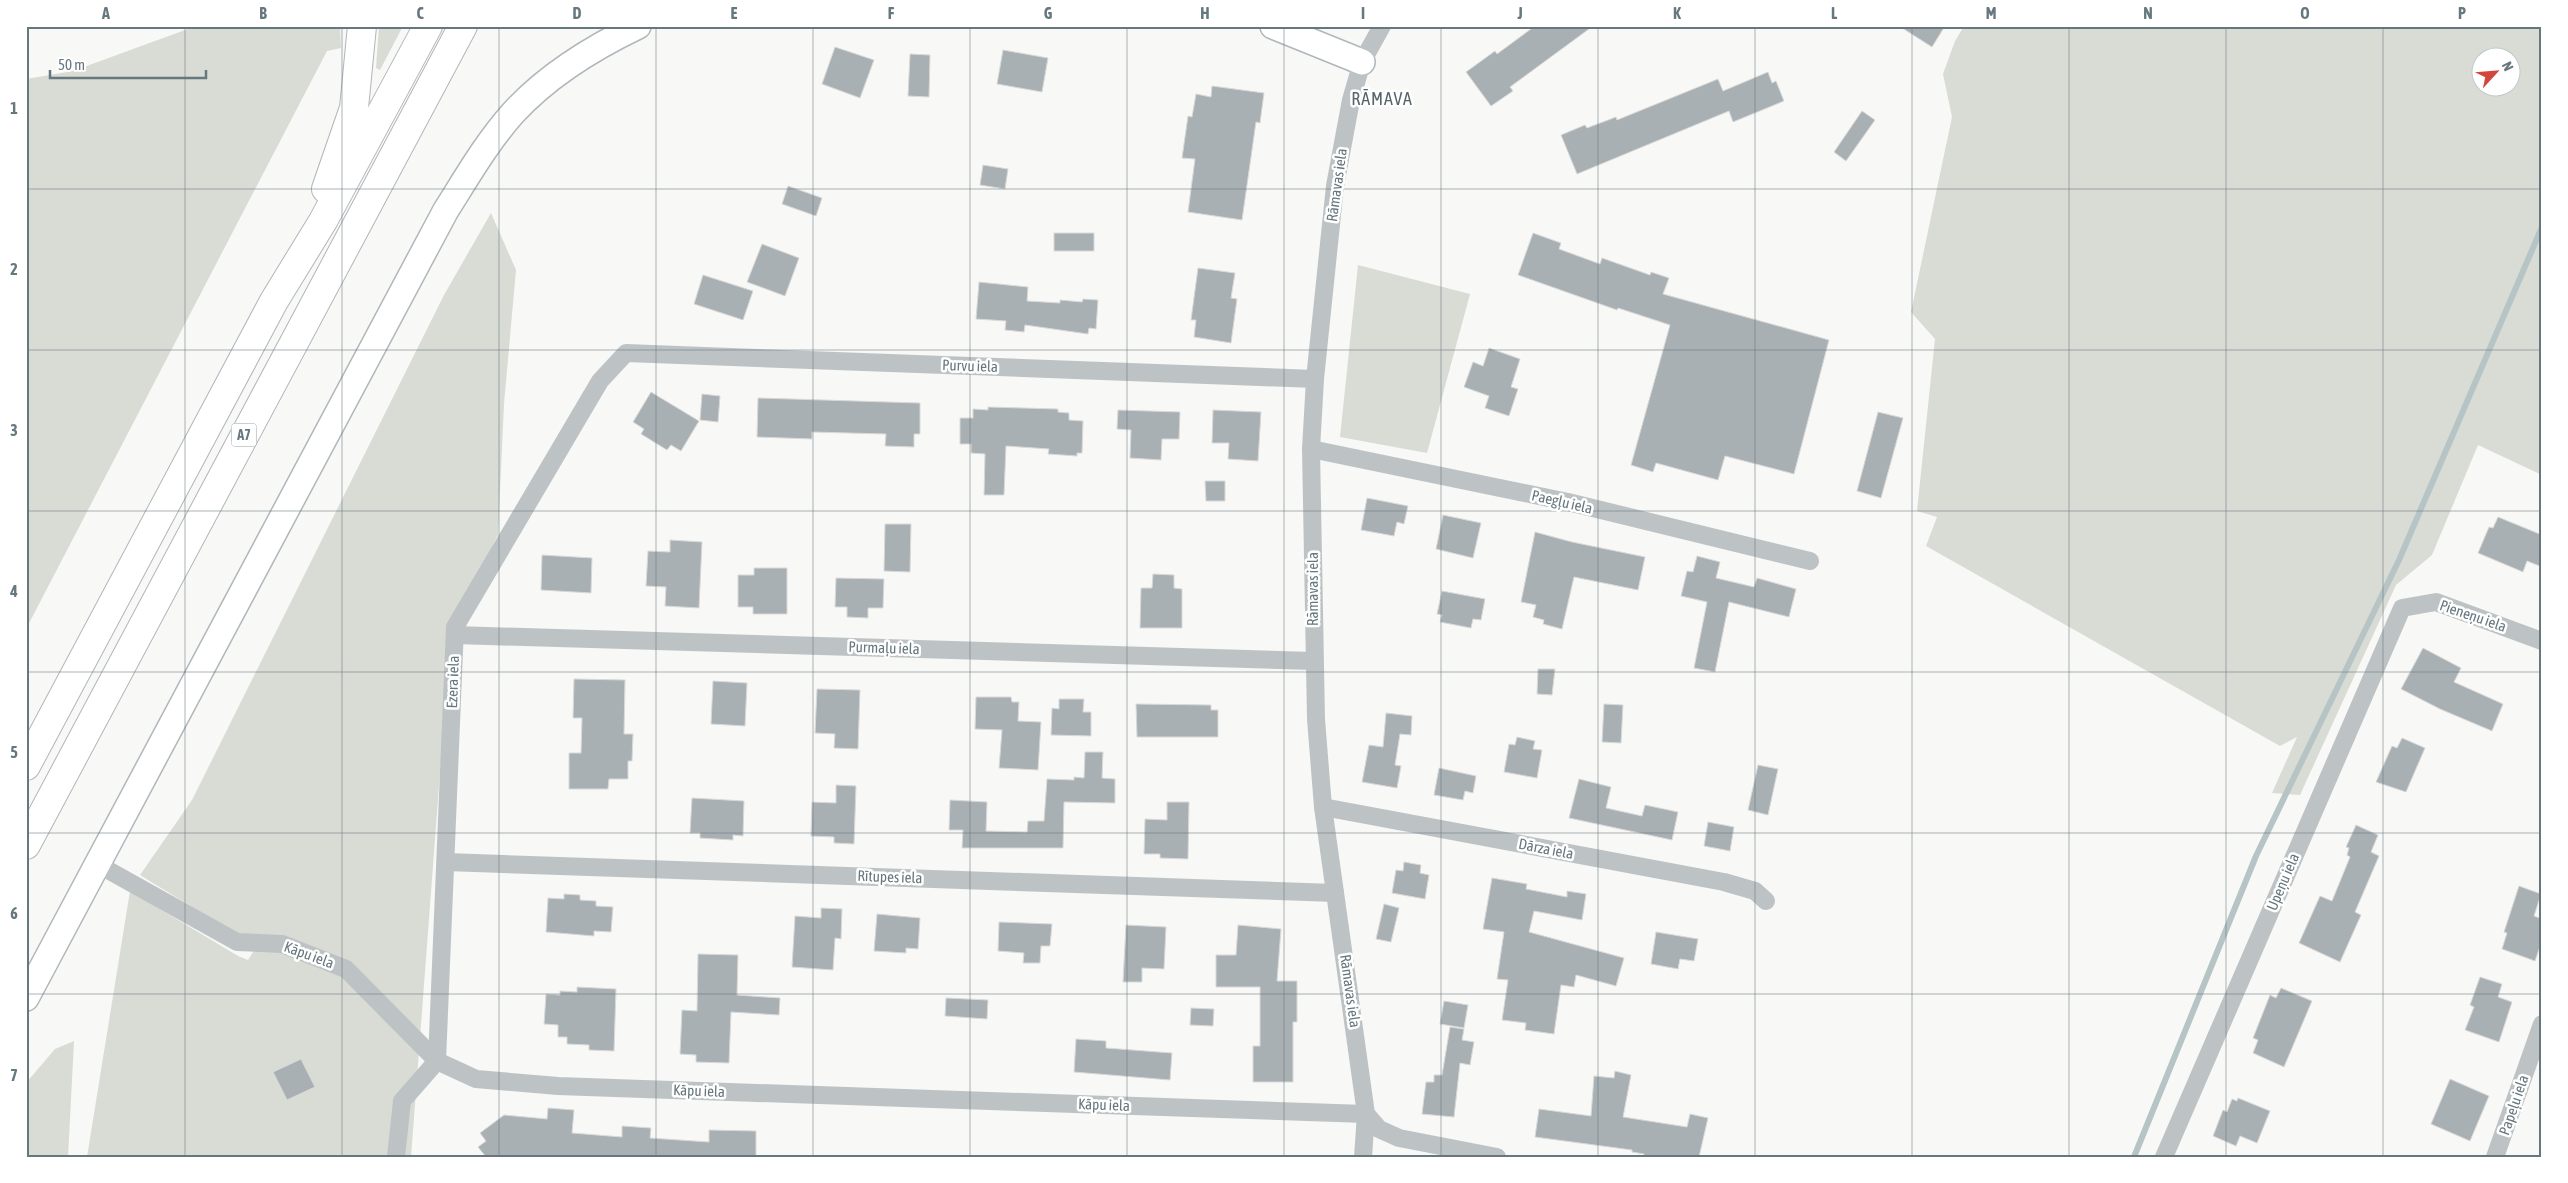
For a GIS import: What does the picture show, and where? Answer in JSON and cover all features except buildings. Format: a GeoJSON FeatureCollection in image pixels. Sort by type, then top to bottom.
{"type":"FeatureCollection","features":[{"type":"Feature","properties":{"kind":"highway"},"geometry":{"type":"LineString","coordinates":[[323,221],[326,183],[354,108],[362,26]]}},
{"type":"Feature","properties":{"kind":"highway","name":"A7"},"geometry":{"type":"LineString","coordinates":[[26,766],[274,301],[323,221],[428,26]]}},
{"type":"Feature","properties":{"kind":"highway","name":"A7"},"geometry":{"type":"LineString","coordinates":[[26,845],[463,26]]}},
{"type":"Feature","properties":{"kind":"main road"},"geometry":{"type":"LineString","coordinates":[[26,998],[99,865],[446,210],[474,166],[514,112],[544,84],[613,38],[638,26]]}},
{"type":"Feature","properties":{"kind":"main road"},"geometry":{"type":"LineString","coordinates":[[1273,26],[1362,62]]}},
{"type":"Feature","properties":{"kind":"street","name":"Rāmavas iela"},"geometry":{"type":"LineString","coordinates":[[1363,1157],[1366,1114],[1323,807],[1314,661],[1311,449],[1315,379],[1335,186],[1351,100],[1362,62],[1382,26]]}},
{"type":"Feature","properties":{"kind":"street","name":"Purvu iela"},"geometry":{"type":"LineString","coordinates":[[626,353],[1315,379]]}},
{"type":"Feature","properties":{"kind":"street","name":"Ezera iela"},"geometry":{"type":"LineString","coordinates":[[437,1061],[455,628],[600,381],[626,353]]}},
{"type":"Feature","properties":{"kind":"street","name":"Paegļu iela"},"geometry":{"type":"LineString","coordinates":[[1311,449],[1568,502],[1810,561]]}},
{"type":"Feature","properties":{"kind":"street","name":"Pieneņu iela"},"geometry":{"type":"LineString","coordinates":[[2402,608],[2436,602],[2542,641]]}},
{"type":"Feature","properties":{"kind":"street","name":"Upeņu iela"},"geometry":{"type":"LineString","coordinates":[[2164,1157],[2402,608]]}},
{"type":"Feature","properties":{"kind":"street","name":"Purmaļu iela"},"geometry":{"type":"LineString","coordinates":[[455,635],[1314,661]]}},
{"type":"Feature","properties":{"kind":"street","name":"Dārza iela"},"geometry":{"type":"LineString","coordinates":[[1323,807],[1724,882],[1755,891],[1766,901]]}},
{"type":"Feature","properties":{"kind":"street","name":"Rītupes iela"},"geometry":{"type":"LineString","coordinates":[[446,862],[1335,893]]}},
{"type":"Feature","properties":{"kind":"street","name":"Kāpu iela"},"geometry":{"type":"LineString","coordinates":[[99,865],[237,942],[282,944],[346,969],[437,1061],[476,1079],[558,1086],[1366,1114]]}},
{"type":"Feature","properties":{"kind":"street","name":"Papeļu iela"},"geometry":{"type":"LineString","coordinates":[[2495,1157],[2542,1024]]}},
{"type":"Feature","properties":{"kind":"street"},"geometry":{"type":"LineString","coordinates":[[396,1157],[402,1101],[437,1061]]}},
{"type":"Feature","properties":{"kind":"street"},"geometry":{"type":"LineString","coordinates":[[1366,1114],[1379,1129],[1399,1138],[1497,1157]]}},
{"type":"Feature","properties":{"kind":"shaded area"},"geometry":{"type":"Polygon","coordinates":[[[196,26],[340,26],[341,48],[327,51],[26,629],[26,79],[73,71],[196,26]]]}},
{"type":"Feature","properties":{"kind":"shaded area"},"geometry":{"type":"Polygon","coordinates":[[[379,26],[403,26],[380,70],[376,68],[379,26]]]}},
{"type":"Feature","properties":{"kind":"shaded area"},"geometry":{"type":"Polygon","coordinates":[[[1964,26],[2542,26],[2542,475],[2478,445],[2432,555],[2396,585],[2300,795],[2272,793],[2297,737],[2280,746],[1926,546],[1937,517],[1917,511],[1935,339],[1911,312],[1952,117],[1943,74],[1955,41],[1964,26]]]}},
{"type":"Feature","properties":{"kind":"shaded area"},"geometry":{"type":"Polygon","coordinates":[[[491,213],[516,270],[504,404],[498,535],[451,627],[411,1157],[87,1157],[130,891],[238,956],[248,960],[258,944],[244,939],[140,875],[192,800],[444,295],[491,213]]]}},
{"type":"Feature","properties":{"kind":"shaded area"},"geometry":{"type":"Polygon","coordinates":[[[1358,265],[1470,294],[1427,453],[1340,437],[1358,265]]]}},
{"type":"Feature","properties":{"kind":"shaded area"},"geometry":{"type":"Polygon","coordinates":[[[74,1041],[68,1157],[26,1157],[26,1083],[55,1049],[74,1041]]]}},
{"type":"Feature","properties":{"kind":"waterway"},"geometry":{"type":"LineString","coordinates":[[2134,1157],[2256,856],[2399,560],[2542,227]]}},
{"type":"Feature","properties":{"kind":"district","name":"RĀMAVA"},"geometry":{"type":"Point","coordinates":[1382,99]}}]}
